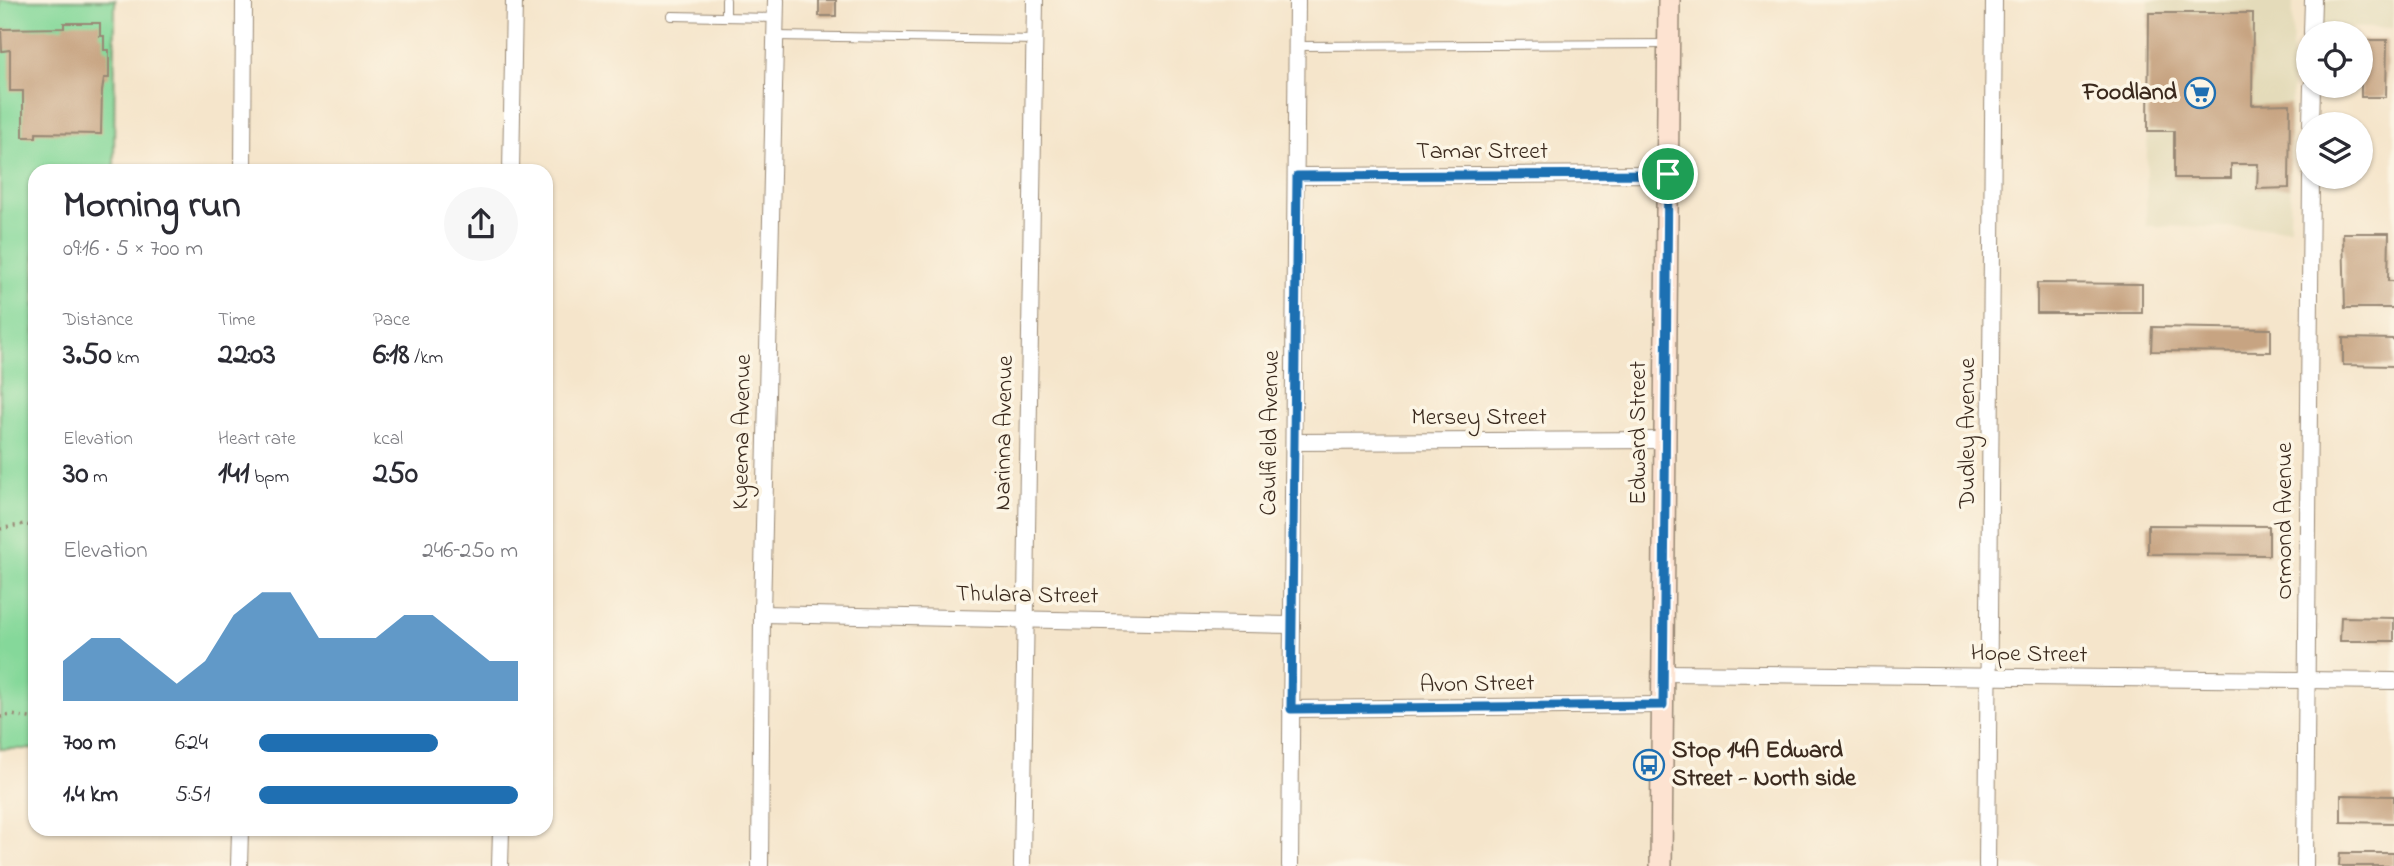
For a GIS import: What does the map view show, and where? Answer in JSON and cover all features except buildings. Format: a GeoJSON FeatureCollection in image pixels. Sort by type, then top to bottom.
{"type":"FeatureCollection","features":[{"type":"Feature","properties":{"kind":"street"},"geometry":{"type":"LineString","coordinates":[[243,164],[244,0]]}},
{"type":"Feature","properties":{"kind":"street"},"geometry":{"type":"LineString","coordinates":[[511,164],[514,0]]}},
{"type":"Feature","properties":{"kind":"street","name":"Kyeema Avenue"},"geometry":{"type":"LineString","coordinates":[[760,866],[762,614],[776,0]]}},
{"type":"Feature","properties":{"kind":"street","name":"Narinna Avenue"},"geometry":{"type":"LineString","coordinates":[[1022,866],[1035,0]]}},
{"type":"Feature","properties":{"kind":"street","name":"Caulfield Avenue"},"geometry":{"type":"LineString","coordinates":[[1290,866],[1297,0]]}},
{"type":"Feature","properties":{"kind":"street","name":"Edward Street"},"geometry":{"type":"LineString","coordinates":[[1661,866],[1669,0]]}},
{"type":"Feature","properties":{"kind":"street","name":"Dudley Avenue"},"geometry":{"type":"LineString","coordinates":[[1987,866],[1994,0]]}},
{"type":"Feature","properties":{"kind":"street"},"geometry":{"type":"LineString","coordinates":[[2312,21],[2313,0]]}},
{"type":"Feature","properties":{"kind":"street","name":"Tamar Street"},"geometry":{"type":"LineString","coordinates":[[1297,176],[1668,174]]}},
{"type":"Feature","properties":{"kind":"street","name":"Ormond Avenue"},"geometry":{"type":"LineString","coordinates":[[2305,866],[2311,189]]}},
{"type":"Feature","properties":{"kind":"street","name":"Mersey Street"},"geometry":{"type":"LineString","coordinates":[[1294,442],[1665,440]]}},
{"type":"Feature","properties":{"kind":"street","name":"Thulara Street"},"geometry":{"type":"LineString","coordinates":[[762,614],[1292,625]]}},
{"type":"Feature","properties":{"kind":"street","name":"Hope Street"},"geometry":{"type":"LineString","coordinates":[[1663,673],[2394,681]]}},
{"type":"Feature","properties":{"kind":"street","name":"Avon Street"},"geometry":{"type":"LineString","coordinates":[[1291,709],[1663,705]]}},
{"type":"Feature","properties":{"kind":"street"},"geometry":{"type":"LineString","coordinates":[[239,866],[240,836]]}},
{"type":"Feature","properties":{"kind":"street"},"geometry":{"type":"LineString","coordinates":[[500,866],[501,836]]}},
{"type":"Feature","properties":{"kind":"lane"},"geometry":{"type":"LineString","coordinates":[[726,0],[726,17]]}},
{"type":"Feature","properties":{"kind":"lane"},"geometry":{"type":"LineString","coordinates":[[671,16],[776,18]]}},
{"type":"Feature","properties":{"kind":"lane"},"geometry":{"type":"LineString","coordinates":[[776,36],[1034,40]]}},
{"type":"Feature","properties":{"kind":"lane"},"geometry":{"type":"LineString","coordinates":[[1297,46],[1669,44]]}},
{"type":"Feature","properties":{"kind":"path"},"geometry":{"type":"LineString","coordinates":[[0,529],[28,525]]}},
{"type":"Feature","properties":{"kind":"path"},"geometry":{"type":"LineString","coordinates":[[0,717],[12,715],[28,718]]}},
{"type":"Feature","properties":{"kind":"shaded area"},"geometry":{"type":"Polygon","coordinates":[[[2149,0],[2293,0],[2290,228],[2146,226],[2149,0]]]}},
{"type":"Feature","properties":{"kind":"shaded area"},"geometry":{"type":"Polygon","coordinates":[[[2320,0],[2394,0],[2394,28],[2373,28],[2373,21],[2320,21],[2320,0]]]}},
{"type":"Feature","properties":{"kind":"green space"},"geometry":{"type":"Polygon","coordinates":[[[0,0],[115,0],[114,164],[28,164],[28,749],[0,749],[0,0]]]}},
{"type":"Feature","properties":{"kind":"place","name":"Foodland"},"geometry":{"type":"Point","coordinates":[2200,93]}},
{"type":"Feature","properties":{"kind":"place","name":"Stop 14A Edward Street - North side"},"geometry":{"type":"Point","coordinates":[1649,765]}},
{"type":"Feature","properties":{"kind":"route"},"geometry":{"type":"LineString","coordinates":[[1668,174],[1663,705],[1291,709],[1297,176],[1668,174]]}}]}
